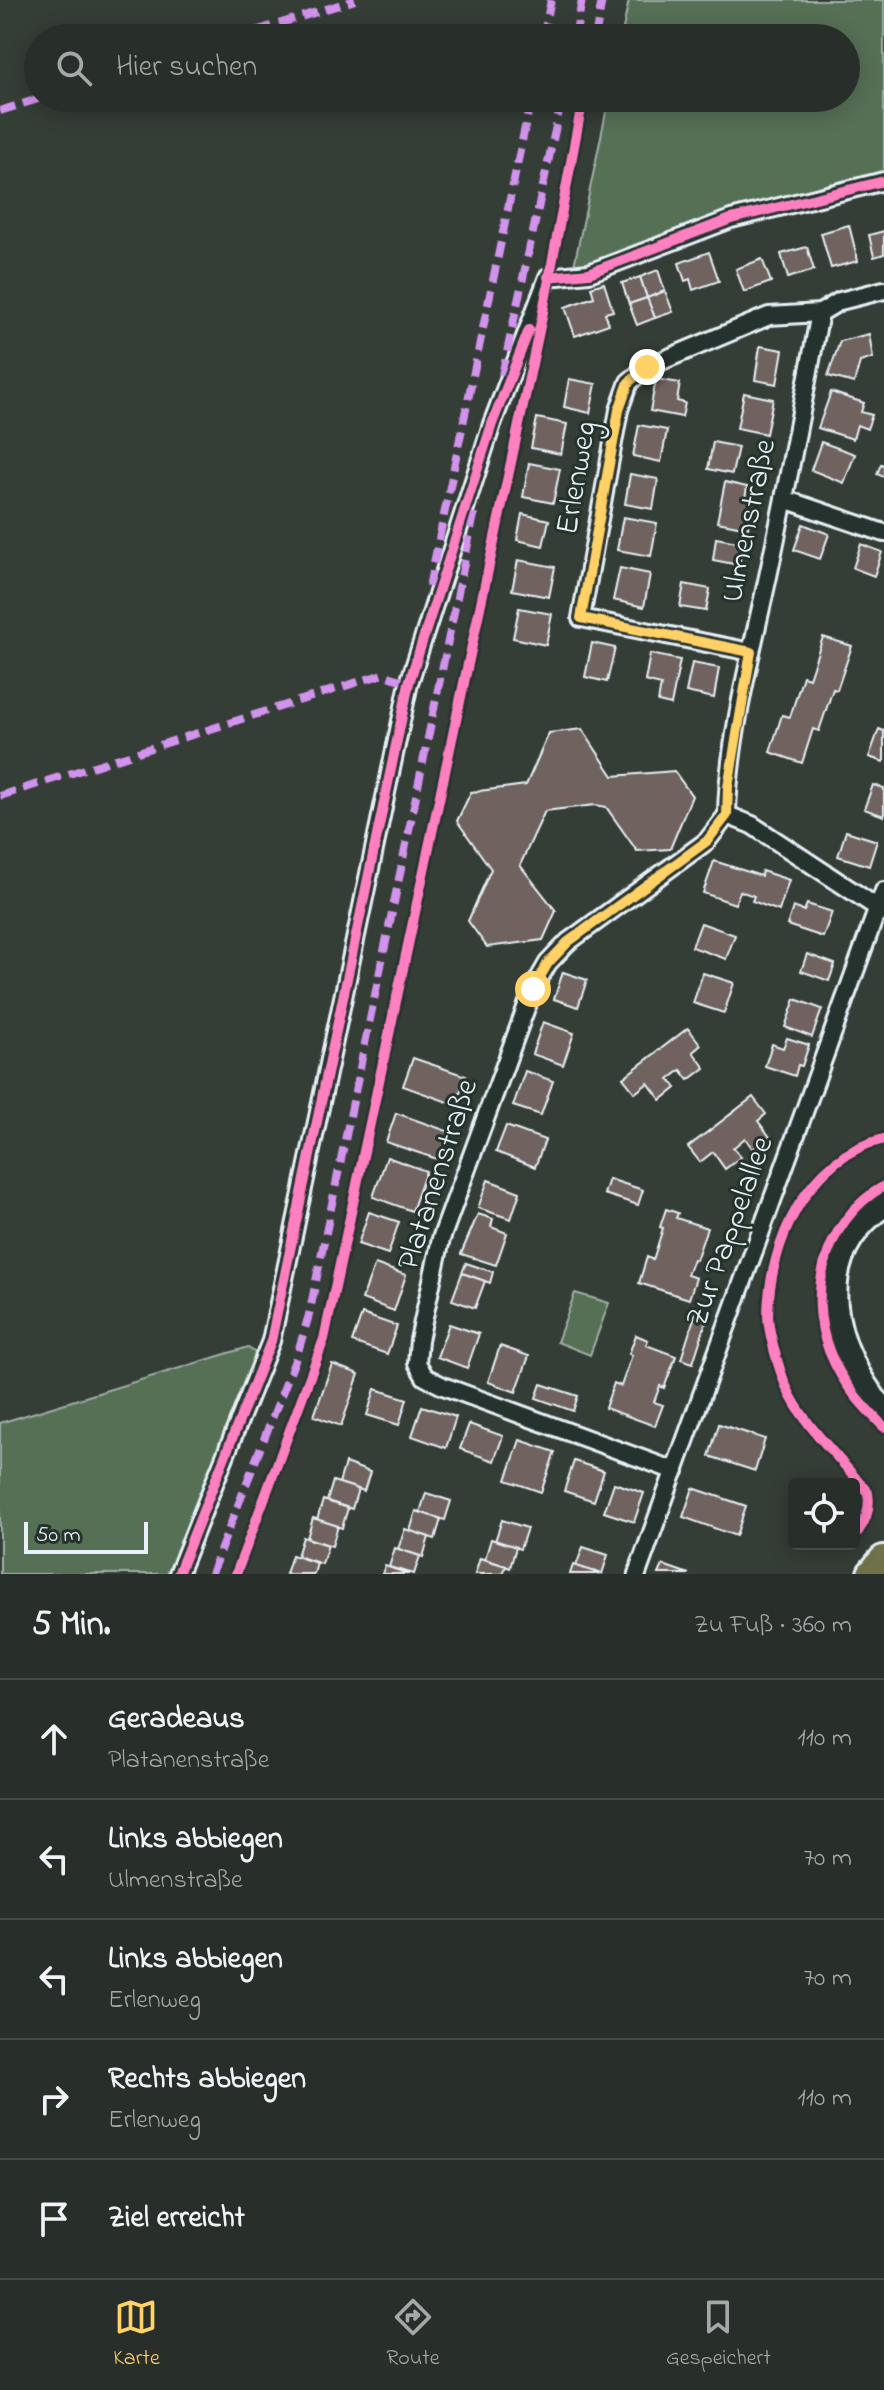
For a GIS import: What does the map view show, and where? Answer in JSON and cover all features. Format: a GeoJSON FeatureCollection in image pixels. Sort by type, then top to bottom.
{"type":"FeatureCollection","features":[{"type":"Feature","properties":{"kind":"highway"},"geometry":{"type":"LineString","coordinates":[[873,1574],[884,1561]]}},
{"type":"Feature","properties":{"kind":"street"},"geometry":{"type":"LineString","coordinates":[[178,1574],[271,1341],[409,683],[492,424],[548,277],[589,273],[731,219],[884,181]]}},
{"type":"Feature","properties":{"kind":"street"},"geometry":{"type":"LineString","coordinates":[[820,313],[840,301],[884,290]]}},
{"type":"Feature","properties":{"kind":"street","name":"Ulmenstraße"},"geometry":{"type":"LineString","coordinates":[[727,815],[728,787],[751,652],[820,313]]}},
{"type":"Feature","properties":{"kind":"street","name":"Erlenweg"},"geometry":{"type":"LineString","coordinates":[[751,652],[581,618],[619,410],[629,382],[647,367],[769,316],[820,313]]}},
{"type":"Feature","properties":{"kind":"street"},"geometry":{"type":"LineString","coordinates":[[784,499],[884,533]]}},
{"type":"Feature","properties":{"kind":"street"},"geometry":{"type":"LineString","coordinates":[[727,815],[752,825],[881,910]]}},
{"type":"Feature","properties":{"kind":"street","name":"Platanenstraße"},"geometry":{"type":"LineString","coordinates":[[675,1471],[443,1386],[425,1377],[417,1363],[419,1340],[441,1239],[533,989],[548,963],[568,942],[707,841],[727,815]]}},
{"type":"Feature","properties":{"kind":"street","name":"Zur Pappelallee"},"geometry":{"type":"LineString","coordinates":[[637,1574],[881,910],[884,891]]}},
{"type":"Feature","properties":{"kind":"street"},"geometry":{"type":"LineString","coordinates":[[884,1204],[867,1218],[849,1241],[838,1269],[834,1298],[837,1328],[848,1358],[871,1397],[884,1412]]}},
{"type":"Feature","properties":{"kind":"green space"},"geometry":{"type":"Polygon","coordinates":[[[629,0],[884,0],[884,176],[591,266],[574,266],[606,112],[860,112],[860,24],[624,24],[629,0]]]}},
{"type":"Feature","properties":{"kind":"green space"},"geometry":{"type":"Polygon","coordinates":[[[575,1293],[609,1303],[590,1355],[557,1342],[575,1293]]]}},
{"type":"Feature","properties":{"kind":"green space"},"geometry":{"type":"Polygon","coordinates":[[[248,1347],[259,1356],[172,1574],[0,1574],[0,1423],[248,1347]]]}},
{"type":"Feature","properties":{"kind":"building"},"geometry":{"type":"Polygon","coordinates":[[[849,225],[858,261],[831,268],[821,233],[849,225]]]}},
{"type":"Feature","properties":{"kind":"building"},"geometry":{"type":"Polygon","coordinates":[[[884,231],[884,254],[874,257],[869,235],[884,231]]]}},
{"type":"Feature","properties":{"kind":"building"},"geometry":{"type":"Polygon","coordinates":[[[807,247],[814,270],[788,278],[781,254],[807,247]]]}},
{"type":"Feature","properties":{"kind":"building"},"geometry":{"type":"Polygon","coordinates":[[[709,252],[719,281],[693,290],[690,279],[685,281],[679,263],[709,252]]]}},
{"type":"Feature","properties":{"kind":"building"},"geometry":{"type":"Polygon","coordinates":[[[762,259],[771,282],[744,292],[736,269],[762,259]]]}},
{"type":"Feature","properties":{"kind":"building"},"geometry":{"type":"Polygon","coordinates":[[[658,270],[665,291],[647,298],[640,277],[658,270]]]}},
{"type":"Feature","properties":{"kind":"building"},"geometry":{"type":"Polygon","coordinates":[[[640,277],[647,298],[629,304],[622,283],[640,277]]]}},
{"type":"Feature","properties":{"kind":"building"},"geometry":{"type":"Polygon","coordinates":[[[604,283],[613,311],[605,313],[609,324],[575,336],[565,307],[594,297],[591,287],[604,283]]]}},
{"type":"Feature","properties":{"kind":"building"},"geometry":{"type":"Polygon","coordinates":[[[665,291],[673,312],[655,318],[647,298],[665,291]]]}},
{"type":"Feature","properties":{"kind":"building"},"geometry":{"type":"Polygon","coordinates":[[[647,298],[655,318],[637,325],[629,304],[647,298]]]}},
{"type":"Feature","properties":{"kind":"building"},"geometry":{"type":"Polygon","coordinates":[[[869,334],[873,358],[860,362],[854,383],[828,376],[840,341],[869,334]]]}},
{"type":"Feature","properties":{"kind":"building"},"geometry":{"type":"Polygon","coordinates":[[[760,346],[783,350],[777,384],[755,380],[760,346]]]}},
{"type":"Feature","properties":{"kind":"building"},"geometry":{"type":"Polygon","coordinates":[[[569,379],[596,384],[590,413],[564,407],[569,379]]]}},
{"type":"Feature","properties":{"kind":"building"},"geometry":{"type":"Polygon","coordinates":[[[656,379],[680,383],[677,401],[685,403],[682,417],[650,411],[656,379]]]}},
{"type":"Feature","properties":{"kind":"building"},"geometry":{"type":"Polygon","coordinates":[[[831,392],[864,403],[861,412],[872,415],[867,429],[857,425],[853,439],[818,428],[831,392]]]}},
{"type":"Feature","properties":{"kind":"building"},"geometry":{"type":"Polygon","coordinates":[[[744,393],[773,399],[766,434],[737,428],[744,393]]]}},
{"type":"Feature","properties":{"kind":"building"},"geometry":{"type":"Polygon","coordinates":[[[537,418],[567,424],[561,454],[531,448],[537,418]]]}},
{"type":"Feature","properties":{"kind":"building"},"geometry":{"type":"Polygon","coordinates":[[[639,425],[667,430],[661,462],[633,456],[639,425]]]}},
{"type":"Feature","properties":{"kind":"building"},"geometry":{"type":"Polygon","coordinates":[[[713,442],[738,447],[732,474],[708,469],[713,442]]]}},
{"type":"Feature","properties":{"kind":"building"},"geometry":{"type":"Polygon","coordinates":[[[821,442],[855,454],[844,483],[811,470],[821,442]]]}},
{"type":"Feature","properties":{"kind":"building"},"geometry":{"type":"Polygon","coordinates":[[[529,463],[560,469],[553,503],[523,497],[529,463]]]}},
{"type":"Feature","properties":{"kind":"building"},"geometry":{"type":"Polygon","coordinates":[[[881,464],[884,465],[884,477],[877,474],[881,464]]]}},
{"type":"Feature","properties":{"kind":"building"},"geometry":{"type":"Polygon","coordinates":[[[630,474],[658,479],[653,509],[625,504],[630,474]]]}},
{"type":"Feature","properties":{"kind":"building"},"geometry":{"type":"Polygon","coordinates":[[[725,482],[747,487],[745,499],[753,501],[748,528],[717,522],[725,482]]]}},
{"type":"Feature","properties":{"kind":"building"},"geometry":{"type":"Polygon","coordinates":[[[522,514],[549,520],[543,546],[517,540],[522,514]]]}},
{"type":"Feature","properties":{"kind":"building"},"geometry":{"type":"Polygon","coordinates":[[[623,517],[657,523],[651,556],[617,550],[623,517]]]}},
{"type":"Feature","properties":{"kind":"building"},"geometry":{"type":"Polygon","coordinates":[[[803,524],[829,534],[820,559],[794,550],[803,524]]]}},
{"type":"Feature","properties":{"kind":"building"},"geometry":{"type":"Polygon","coordinates":[[[716,538],[743,543],[739,565],[713,560],[716,538]]]}},
{"type":"Feature","properties":{"kind":"building"},"geometry":{"type":"Polygon","coordinates":[[[861,544],[882,552],[874,576],[853,568],[861,544]]]}},
{"type":"Feature","properties":{"kind":"building"},"geometry":{"type":"Polygon","coordinates":[[[518,560],[555,567],[549,597],[512,590],[518,560]]]}},
{"type":"Feature","properties":{"kind":"building"},"geometry":{"type":"Polygon","coordinates":[[[620,568],[650,574],[644,607],[613,600],[620,568]]]}},
{"type":"Feature","properties":{"kind":"building"},"geometry":{"type":"Polygon","coordinates":[[[684,584],[710,589],[706,611],[680,607],[684,584]]]}},
{"type":"Feature","properties":{"kind":"building"},"geometry":{"type":"Polygon","coordinates":[[[519,608],[552,614],[546,645],[513,638],[519,608]]]}},
{"type":"Feature","properties":{"kind":"building"},"geometry":{"type":"Polygon","coordinates":[[[823,637],[852,646],[837,690],[833,689],[819,731],[813,729],[802,763],[770,752],[782,715],[790,717],[803,676],[809,678],[823,637]]]}},
{"type":"Feature","properties":{"kind":"building"},"geometry":{"type":"Polygon","coordinates":[[[592,643],[615,648],[607,682],[585,677],[592,643]]]}},
{"type":"Feature","properties":{"kind":"building"},"geometry":{"type":"Polygon","coordinates":[[[650,654],[680,660],[671,705],[658,702],[661,685],[645,681],[650,654]]]}},
{"type":"Feature","properties":{"kind":"building"},"geometry":{"type":"Polygon","coordinates":[[[692,663],[719,668],[714,698],[686,692],[692,663]]]}},
{"type":"Feature","properties":{"kind":"building"},"geometry":{"type":"Polygon","coordinates":[[[582,729],[613,776],[674,771],[692,796],[670,849],[637,851],[606,807],[595,805],[545,811],[520,865],[556,911],[543,940],[487,947],[468,921],[491,869],[457,821],[471,792],[526,785],[549,733],[582,729]]]}},
{"type":"Feature","properties":{"kind":"building"},"geometry":{"type":"Polygon","coordinates":[[[879,729],[884,731],[884,762],[869,757],[879,729]]]}},
{"type":"Feature","properties":{"kind":"building"},"geometry":{"type":"Polygon","coordinates":[[[873,785],[884,788],[884,816],[864,809],[873,785]]]}},
{"type":"Feature","properties":{"kind":"building"},"geometry":{"type":"Polygon","coordinates":[[[846,831],[877,841],[869,866],[838,856],[846,831]]]}},
{"type":"Feature","properties":{"kind":"building"},"geometry":{"type":"Polygon","coordinates":[[[714,861],[761,876],[762,871],[789,880],[779,911],[752,901],[754,896],[740,891],[735,904],[703,893],[714,861]]]}},
{"type":"Feature","properties":{"kind":"building"},"geometry":{"type":"Polygon","coordinates":[[[807,904],[832,912],[823,937],[787,925],[793,907],[804,911],[807,904]]]}},
{"type":"Feature","properties":{"kind":"building"},"geometry":{"type":"Polygon","coordinates":[[[701,923],[735,935],[726,959],[692,947],[701,923]]]}},
{"type":"Feature","properties":{"kind":"building"},"geometry":{"type":"Polygon","coordinates":[[[807,954],[835,964],[829,981],[801,971],[807,954]]]}},
{"type":"Feature","properties":{"kind":"building"},"geometry":{"type":"Polygon","coordinates":[[[563,972],[587,980],[578,1007],[554,999],[563,972]]]}},
{"type":"Feature","properties":{"kind":"building"},"geometry":{"type":"Polygon","coordinates":[[[703,973],[734,983],[724,1013],[693,1003],[703,973]]]}},
{"type":"Feature","properties":{"kind":"building"},"geometry":{"type":"Polygon","coordinates":[[[795,999],[822,1009],[812,1037],[785,1027],[795,999]]]}},
{"type":"Feature","properties":{"kind":"building"},"geometry":{"type":"Polygon","coordinates":[[[543,1022],[574,1033],[563,1065],[532,1054],[543,1022]]]}},
{"type":"Feature","properties":{"kind":"building"},"geometry":{"type":"Polygon","coordinates":[[[688,1028],[701,1045],[693,1052],[705,1068],[689,1080],[681,1070],[669,1079],[676,1088],[661,1100],[648,1083],[635,1093],[623,1078],[688,1028]]]}},
{"type":"Feature","properties":{"kind":"building"},"geometry":{"type":"Polygon","coordinates":[[[787,1038],[809,1045],[795,1076],[765,1066],[772,1044],[783,1048],[787,1038]]]}},
{"type":"Feature","properties":{"kind":"building"},"geometry":{"type":"Polygon","coordinates":[[[413,1058],[466,1076],[456,1105],[403,1086],[413,1058]]]}},
{"type":"Feature","properties":{"kind":"building"},"geometry":{"type":"Polygon","coordinates":[[[525,1071],[553,1081],[541,1115],[513,1106],[525,1071]]]}},
{"type":"Feature","properties":{"kind":"building"},"geometry":{"type":"Polygon","coordinates":[[[753,1097],[766,1114],[758,1121],[770,1137],[753,1149],[745,1138],[733,1148],[741,1157],[725,1169],[713,1152],[700,1162],[688,1147],[753,1097]]]}},
{"type":"Feature","properties":{"kind":"building"},"geometry":{"type":"Polygon","coordinates":[[[396,1113],[450,1132],[440,1160],[386,1142],[396,1113]]]}},
{"type":"Feature","properties":{"kind":"building"},"geometry":{"type":"Polygon","coordinates":[[[506,1126],[545,1140],[535,1167],[496,1152],[506,1126]]]}},
{"type":"Feature","properties":{"kind":"building"},"geometry":{"type":"Polygon","coordinates":[[[387,1157],[426,1171],[412,1211],[373,1197],[387,1157]]]}},
{"type":"Feature","properties":{"kind":"building"},"geometry":{"type":"Polygon","coordinates":[[[609,1179],[643,1190],[638,1205],[604,1194],[609,1179]]]}},
{"type":"Feature","properties":{"kind":"building"},"geometry":{"type":"Polygon","coordinates":[[[488,1180],[520,1192],[511,1219],[478,1208],[488,1180]]]}},
{"type":"Feature","properties":{"kind":"building"},"geometry":{"type":"Polygon","coordinates":[[[666,1209],[678,1213],[676,1218],[707,1228],[696,1260],[693,1259],[687,1275],[696,1278],[689,1299],[639,1283],[647,1257],[653,1260],[666,1209]]]}},
{"type":"Feature","properties":{"kind":"building"},"geometry":{"type":"Polygon","coordinates":[[[369,1212],[399,1222],[388,1254],[358,1244],[369,1212]]]}},
{"type":"Feature","properties":{"kind":"building"},"geometry":{"type":"Polygon","coordinates":[[[478,1214],[493,1219],[491,1227],[507,1233],[496,1265],[461,1254],[478,1214]]]}},
{"type":"Feature","properties":{"kind":"building"},"geometry":{"type":"Polygon","coordinates":[[[466,1263],[493,1272],[490,1283],[462,1273],[466,1263]]]}},
{"type":"Feature","properties":{"kind":"building"},"geometry":{"type":"Polygon","coordinates":[[[375,1264],[406,1275],[394,1311],[362,1299],[375,1264]]]}},
{"type":"Feature","properties":{"kind":"building"},"geometry":{"type":"Polygon","coordinates":[[[462,1273],[485,1281],[475,1308],[452,1300],[462,1273]]]}},
{"type":"Feature","properties":{"kind":"building"},"geometry":{"type":"Polygon","coordinates":[[[696,1312],[708,1316],[693,1363],[681,1359],[696,1312]]]}},
{"type":"Feature","properties":{"kind":"building"},"geometry":{"type":"Polygon","coordinates":[[[362,1314],[397,1326],[387,1354],[352,1342],[362,1314]]]}},
{"type":"Feature","properties":{"kind":"building"},"geometry":{"type":"Polygon","coordinates":[[[449,1324],[479,1334],[467,1368],[437,1357],[449,1324]]]}},
{"type":"Feature","properties":{"kind":"building"},"geometry":{"type":"Polygon","coordinates":[[[636,1335],[648,1340],[646,1345],[676,1356],[664,1388],[660,1386],[654,1402],[663,1405],[655,1426],[605,1408],[614,1383],[621,1386],[636,1335]]]}},
{"type":"Feature","properties":{"kind":"building"},"geometry":{"type":"Polygon","coordinates":[[[500,1346],[529,1356],[516,1392],[488,1382],[500,1346]]]}},
{"type":"Feature","properties":{"kind":"building"},"geometry":{"type":"Polygon","coordinates":[[[332,1364],[359,1374],[341,1426],[314,1416],[332,1364]]]}},
{"type":"Feature","properties":{"kind":"building"},"geometry":{"type":"Polygon","coordinates":[[[541,1384],[578,1396],[573,1411],[536,1398],[541,1384]]]}},
{"type":"Feature","properties":{"kind":"building"},"geometry":{"type":"Polygon","coordinates":[[[375,1389],[407,1399],[399,1425],[367,1415],[375,1389]]]}},
{"type":"Feature","properties":{"kind":"building"},"geometry":{"type":"Polygon","coordinates":[[[422,1406],[456,1417],[446,1448],[412,1436],[422,1406]]]}},
{"type":"Feature","properties":{"kind":"building"},"geometry":{"type":"Polygon","coordinates":[[[469,1424],[503,1436],[494,1461],[460,1449],[469,1424]]]}},
{"type":"Feature","properties":{"kind":"building"},"geometry":{"type":"Polygon","coordinates":[[[719,1424],[765,1439],[755,1471],[709,1456],[719,1424]]]}},
{"type":"Feature","properties":{"kind":"building"},"geometry":{"type":"Polygon","coordinates":[[[520,1440],[555,1452],[541,1492],[506,1480],[520,1440]]]}},
{"type":"Feature","properties":{"kind":"building"},"geometry":{"type":"Polygon","coordinates":[[[574,1461],[604,1471],[594,1501],[564,1491],[574,1461]]]}},
{"type":"Feature","properties":{"kind":"building"},"geometry":{"type":"Polygon","coordinates":[[[345,1463],[370,1472],[364,1491],[339,1483],[345,1463]]]}},
{"type":"Feature","properties":{"kind":"building"},"geometry":{"type":"Polygon","coordinates":[[[333,1481],[358,1489],[352,1509],[327,1501],[333,1481]]]}},
{"type":"Feature","properties":{"kind":"building"},"geometry":{"type":"Polygon","coordinates":[[[614,1483],[644,1493],[634,1522],[604,1512],[614,1483]]]}},
{"type":"Feature","properties":{"kind":"building"},"geometry":{"type":"Polygon","coordinates":[[[693,1488],[746,1506],[736,1536],[683,1517],[693,1488]]]}},
{"type":"Feature","properties":{"kind":"building"},"geometry":{"type":"Polygon","coordinates":[[[426,1493],[451,1501],[445,1520],[420,1512],[426,1493]]]}},
{"type":"Feature","properties":{"kind":"building"},"geometry":{"type":"Polygon","coordinates":[[[323,1500],[348,1508],[342,1528],[317,1520],[323,1500]]]}},
{"type":"Feature","properties":{"kind":"building"},"geometry":{"type":"Polygon","coordinates":[[[416,1511],[441,1519],[435,1539],[410,1531],[416,1511]]]}},
{"type":"Feature","properties":{"kind":"building"},"geometry":{"type":"Polygon","coordinates":[[[313,1518],[338,1526],[332,1546],[307,1538],[313,1518]]]}},
{"type":"Feature","properties":{"kind":"building"},"geometry":{"type":"Polygon","coordinates":[[[502,1520],[527,1528],[520,1549],[495,1541],[502,1520]]]}},
{"type":"Feature","properties":{"kind":"building"},"geometry":{"type":"Polygon","coordinates":[[[405,1529],[429,1537],[423,1557],[398,1549],[405,1529]]]}},
{"type":"Feature","properties":{"kind":"building"},"geometry":{"type":"Polygon","coordinates":[[[303,1537],[328,1545],[322,1564],[297,1556],[303,1537]]]}},
{"type":"Feature","properties":{"kind":"building"},"geometry":{"type":"Polygon","coordinates":[[[491,1539],[516,1547],[510,1568],[485,1559],[491,1539]]]}},
{"type":"Feature","properties":{"kind":"building"},"geometry":{"type":"Polygon","coordinates":[[[583,1547],[608,1555],[602,1574],[576,1566],[583,1547]]]}},
{"type":"Feature","properties":{"kind":"building"},"geometry":{"type":"Polygon","coordinates":[[[395,1548],[420,1556],[414,1574],[389,1567],[395,1548]]]}},
{"type":"Feature","properties":{"kind":"building"},"geometry":{"type":"Polygon","coordinates":[[[292,1555],[317,1563],[314,1574],[286,1574],[292,1555]]]}},
{"type":"Feature","properties":{"kind":"building"},"geometry":{"type":"Polygon","coordinates":[[[480,1558],[506,1566],[503,1574],[475,1574],[480,1558]]]}},
{"type":"Feature","properties":{"kind":"building"},"geometry":{"type":"Polygon","coordinates":[[[573,1565],[598,1573],[598,1574],[570,1574],[573,1565]]]}},
{"type":"Feature","properties":{"kind":"building"},"geometry":{"type":"Polygon","coordinates":[[[663,1565],[689,1574],[659,1574],[663,1565]]]}},
{"type":"Feature","properties":{"kind":"building"},"geometry":{"type":"Polygon","coordinates":[[[385,1566],[409,1574],[382,1574],[385,1566]]]}},
{"type":"Feature","properties":{"kind":"marked path"},"geometry":{"type":"LineString","coordinates":[[278,24],[355,0]]}},
{"type":"Feature","properties":{"kind":"marked path"},"geometry":{"type":"LineString","coordinates":[[546,24],[551,0]]}},
{"type":"Feature","properties":{"kind":"marked path"},"geometry":{"type":"LineString","coordinates":[[578,24],[582,0]]}},
{"type":"Feature","properties":{"kind":"marked path"},"geometry":{"type":"LineString","coordinates":[[598,24],[602,0]]}},
{"type":"Feature","properties":{"kind":"marked path"},"geometry":{"type":"LineString","coordinates":[[0,111],[24,103]]}},
{"type":"Feature","properties":{"kind":"marked path"},"geometry":{"type":"LineString","coordinates":[[429,587],[528,112]]}},
{"type":"Feature","properties":{"kind":"marked path"},"geometry":{"type":"LineString","coordinates":[[502,375],[559,112]]}},
{"type":"Feature","properties":{"kind":"marked path"},"geometry":{"type":"LineString","coordinates":[[211,1574],[297,1355],[309,1315],[476,505]]}},
{"type":"Feature","properties":{"kind":"marked path"},"geometry":{"type":"LineString","coordinates":[[0,796],[383,674],[409,683],[410,677]]}},
{"type":"Feature","properties":{"kind":"cycle path"},"geometry":{"type":"LineString","coordinates":[[236,1574],[324,1339],[542,317],[580,112]]}},
{"type":"Feature","properties":{"kind":"cycle path"},"geometry":{"type":"LineString","coordinates":[[548,277],[589,273],[731,219],[884,181]]}},
{"type":"Feature","properties":{"kind":"cycle path"},"geometry":{"type":"LineString","coordinates":[[178,1574],[271,1341],[409,683],[492,424],[529,330]]}},
{"type":"Feature","properties":{"kind":"cycle path"},"geometry":{"type":"LineString","coordinates":[[855,1478],[802,1415],[786,1386],[770,1331],[770,1287],[785,1232],[814,1183],[857,1148],[884,1139]]}},
{"type":"Feature","properties":{"kind":"cycle path"},"geometry":{"type":"LineString","coordinates":[[884,1186],[863,1201],[833,1241],[824,1265],[820,1290],[820,1315],[825,1340],[835,1364],[851,1390],[884,1427]]}},
{"type":"Feature","properties":{"kind":"cycle path"},"geometry":{"type":"LineString","coordinates":[[860,1484],[868,1493],[869,1505],[860,1528]]}},
{"type":"Feature","properties":{"kind":"route"},"geometry":{"type":"LineString","coordinates":[[533,989],[548,963],[568,942],[707,841],[727,815],[728,787],[751,652],[581,618],[619,410],[629,382],[647,367]]}}]}
